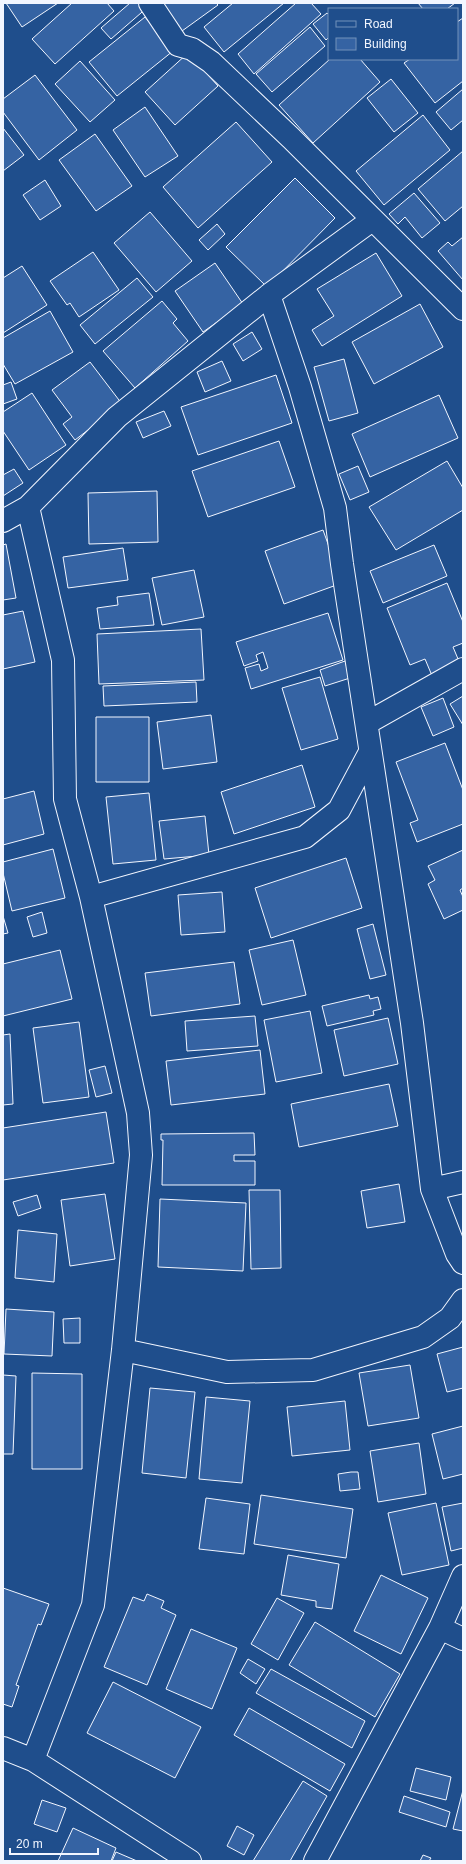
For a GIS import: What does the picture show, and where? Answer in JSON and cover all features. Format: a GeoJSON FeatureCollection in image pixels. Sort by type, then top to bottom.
{"type":"FeatureCollection","features":[{"type":"Feature","properties":{"kind":"street"},"geometry":{"type":"LineString","coordinates":[[150,3],[178,45],[192,48],[211,62],[291,138],[463,309]]}},
{"type":"Feature","properties":{"kind":"street"},"geometry":{"type":"LineString","coordinates":[[3,521],[28,507],[117,418],[269,295],[372,220]]}},
{"type":"Feature","properties":{"kind":"street"},"geometry":{"type":"LineString","coordinates":[[269,295],[300,387],[335,508],[370,752],[412,1023],[432,1189],[457,1254],[463,1263]]}},
{"type":"Feature","properties":{"kind":"street"},"geometry":{"type":"LineString","coordinates":[[28,507],[63,660],[65,799],[91,897],[138,1113],[141,1155],[123,1350],[93,1605],[33,1760]]}},
{"type":"Feature","properties":{"kind":"street"},"geometry":{"type":"LineString","coordinates":[[367,723],[463,669]]}},
{"type":"Feature","properties":{"kind":"street"},"geometry":{"type":"LineString","coordinates":[[91,897],[305,837],[339,810],[370,752]]}},
{"type":"Feature","properties":{"kind":"street"},"geometry":{"type":"LineString","coordinates":[[432,1189],[463,1182]]}},
{"type":"Feature","properties":{"kind":"street"},"geometry":{"type":"LineString","coordinates":[[123,1350],[227,1372],[313,1370],[423,1337],[450,1318],[463,1300]]}},
{"type":"Feature","properties":{"kind":"street"},"geometry":{"type":"LineString","coordinates":[[315,1861],[440,1628],[463,1576]]}},
{"type":"Feature","properties":{"kind":"street"},"geometry":{"type":"LineString","coordinates":[[440,1628],[463,1639]]}},
{"type":"Feature","properties":{"kind":"street"},"geometry":{"type":"LineString","coordinates":[[3,1748],[33,1760],[190,1861]]}},
{"type":"Feature","properties":{"kind":"building"},"geometry":{"type":"Polygon","coordinates":[[[6,3],[58,3],[22,27],[6,3]]]}},
{"type":"Feature","properties":{"kind":"building"},"geometry":{"type":"Polygon","coordinates":[[[72,3],[107,3],[114,11],[55,64],[32,39],[72,3]]]}},
{"type":"Feature","properties":{"kind":"building"},"geometry":{"type":"Polygon","coordinates":[[[130,3],[146,3],[149,6],[111,39],[101,28],[130,3]]]}},
{"type":"Feature","properties":{"kind":"building"},"geometry":{"type":"Polygon","coordinates":[[[162,3],[216,3],[218,5],[182,31],[162,3]]]}},
{"type":"Feature","properties":{"kind":"building"},"geometry":{"type":"Polygon","coordinates":[[[233,3],[284,3],[224,52],[204,27],[233,3]]]}},
{"type":"Feature","properties":{"kind":"building"},"geometry":{"type":"Polygon","coordinates":[[[296,3],[311,3],[321,14],[254,74],[238,54],[296,3]]]}},
{"type":"Feature","properties":{"kind":"building"},"geometry":{"type":"Polygon","coordinates":[[[418,3],[455,3],[448,8],[422,8],[418,3]]]}},
{"type":"Feature","properties":{"kind":"building"},"geometry":{"type":"Polygon","coordinates":[[[327,13],[328,14],[328,38],[326,40],[313,24],[327,13]]]}},
{"type":"Feature","properties":{"kind":"building"},"geometry":{"type":"Polygon","coordinates":[[[145,17],[173,51],[117,96],[89,62],[145,17]]]}},
{"type":"Feature","properties":{"kind":"building"},"geometry":{"type":"Polygon","coordinates":[[[463,18],[463,81],[435,103],[404,63],[408,60],[458,60],[458,21],[463,18]]]}},
{"type":"Feature","properties":{"kind":"building"},"geometry":{"type":"Polygon","coordinates":[[[310,27],[325,46],[272,92],[256,74],[310,27]]]}},
{"type":"Feature","properties":{"kind":"building"},"geometry":{"type":"Polygon","coordinates":[[[188,53],[218,86],[175,125],[145,92],[188,53]]]}},
{"type":"Feature","properties":{"kind":"building"},"geometry":{"type":"Polygon","coordinates":[[[329,60],[361,60],[380,82],[313,143],[279,105],[329,60]]]}},
{"type":"Feature","properties":{"kind":"building"},"geometry":{"type":"Polygon","coordinates":[[[80,61],[115,100],[90,122],[55,84],[80,61]]]}},
{"type":"Feature","properties":{"kind":"building"},"geometry":{"type":"Polygon","coordinates":[[[35,75],[77,130],[39,160],[3,112],[3,99],[35,75]]]}},
{"type":"Feature","properties":{"kind":"building"},"geometry":{"type":"Polygon","coordinates":[[[391,79],[418,113],[394,132],[367,98],[391,79]]]}},
{"type":"Feature","properties":{"kind":"building"},"geometry":{"type":"Polygon","coordinates":[[[463,89],[463,120],[451,130],[436,112],[463,89]]]}},
{"type":"Feature","properties":{"kind":"building"},"geometry":{"type":"Polygon","coordinates":[[[145,107],[178,156],[145,177],[113,130],[145,107]]]}},
{"type":"Feature","properties":{"kind":"building"},"geometry":{"type":"Polygon","coordinates":[[[423,115],[450,150],[384,205],[356,171],[423,115]]]}},
{"type":"Feature","properties":{"kind":"building"},"geometry":{"type":"Polygon","coordinates":[[[236,122],[272,162],[198,228],[163,187],[236,122]]]}},
{"type":"Feature","properties":{"kind":"building"},"geometry":{"type":"Polygon","coordinates":[[[3,128],[24,155],[3,171],[3,128]]]}},
{"type":"Feature","properties":{"kind":"building"},"geometry":{"type":"Polygon","coordinates":[[[95,134],[132,186],[96,211],[59,160],[95,134]]]}},
{"type":"Feature","properties":{"kind":"building"},"geometry":{"type":"Polygon","coordinates":[[[463,151],[463,206],[445,221],[418,189],[463,151]]]}},
{"type":"Feature","properties":{"kind":"building"},"geometry":{"type":"Polygon","coordinates":[[[295,178],[335,218],[267,287],[226,247],[295,178]]]}},
{"type":"Feature","properties":{"kind":"building"},"geometry":{"type":"Polygon","coordinates":[[[45,180],[61,206],[40,220],[23,195],[45,180]]]}},
{"type":"Feature","properties":{"kind":"building"},"geometry":{"type":"Polygon","coordinates":[[[414,193],[440,223],[422,238],[405,217],[398,224],[389,214],[414,193]]]}},
{"type":"Feature","properties":{"kind":"building"},"geometry":{"type":"Polygon","coordinates":[[[150,212],[192,261],[156,292],[114,243],[150,212]]]}},
{"type":"Feature","properties":{"kind":"building"},"geometry":{"type":"Polygon","coordinates":[[[217,224],[225,234],[208,250],[199,240],[217,224]]]}},
{"type":"Feature","properties":{"kind":"building"},"geometry":{"type":"Polygon","coordinates":[[[463,237],[463,280],[438,251],[448,242],[452,246],[463,237]]]}},
{"type":"Feature","properties":{"kind":"building"},"geometry":{"type":"Polygon","coordinates":[[[93,252],[119,290],[79,317],[70,303],[67,305],[50,281],[93,252]]]}},
{"type":"Feature","properties":{"kind":"building"},"geometry":{"type":"Polygon","coordinates":[[[376,253],[402,296],[322,346],[312,330],[334,316],[317,289],[376,253]]]}},
{"type":"Feature","properties":{"kind":"building"},"geometry":{"type":"Polygon","coordinates":[[[215,263],[243,304],[203,332],[175,291],[215,263]]]}},
{"type":"Feature","properties":{"kind":"building"},"geometry":{"type":"Polygon","coordinates":[[[22,266],[47,305],[3,333],[3,278],[22,266]]]}},
{"type":"Feature","properties":{"kind":"building"},"geometry":{"type":"Polygon","coordinates":[[[137,278],[153,297],[95,344],[80,325],[137,278]]]}},
{"type":"Feature","properties":{"kind":"building"},"geometry":{"type":"Polygon","coordinates":[[[162,301],[177,319],[173,323],[188,341],[135,388],[103,351],[162,301]]]}},
{"type":"Feature","properties":{"kind":"building"},"geometry":{"type":"Polygon","coordinates":[[[420,304],[443,347],[374,384],[352,342],[420,304]]]}},
{"type":"Feature","properties":{"kind":"building"},"geometry":{"type":"Polygon","coordinates":[[[50,311],[73,352],[15,384],[3,364],[3,338],[50,311]]]}},
{"type":"Feature","properties":{"kind":"building"},"geometry":{"type":"Polygon","coordinates":[[[252,332],[262,349],[243,361],[233,344],[252,332]]]}},
{"type":"Feature","properties":{"kind":"building"},"geometry":{"type":"Polygon","coordinates":[[[344,359],[358,413],[329,421],[314,367],[344,359]]]}},
{"type":"Feature","properties":{"kind":"building"},"geometry":{"type":"Polygon","coordinates":[[[222,361],[231,381],[205,392],[197,372],[222,361]]]}},
{"type":"Feature","properties":{"kind":"building"},"geometry":{"type":"Polygon","coordinates":[[[90,362],[122,404],[75,440],[63,424],[72,417],[52,390],[90,362]]]}},
{"type":"Feature","properties":{"kind":"building"},"geometry":{"type":"Polygon","coordinates":[[[276,375],[292,423],[198,455],[181,407],[276,375]]]}},
{"type":"Feature","properties":{"kind":"building"},"geometry":{"type":"Polygon","coordinates":[[[11,382],[17,399],[3,404],[3,385],[11,382]]]}},
{"type":"Feature","properties":{"kind":"building"},"geometry":{"type":"Polygon","coordinates":[[[32,393],[66,445],[29,470],[3,431],[3,412],[32,393]]]}},
{"type":"Feature","properties":{"kind":"building"},"geometry":{"type":"Polygon","coordinates":[[[439,395],[458,438],[370,477],[352,434],[439,395]]]}},
{"type":"Feature","properties":{"kind":"building"},"geometry":{"type":"Polygon","coordinates":[[[164,411],[171,426],[143,438],[136,422],[164,411]]]}},
{"type":"Feature","properties":{"kind":"building"},"geometry":{"type":"Polygon","coordinates":[[[279,441],[295,487],[208,517],[192,471],[279,441]]]}},
{"type":"Feature","properties":{"kind":"building"},"geometry":{"type":"Polygon","coordinates":[[[447,461],[463,488],[463,510],[396,550],[369,507],[447,461]]]}},
{"type":"Feature","properties":{"kind":"building"},"geometry":{"type":"Polygon","coordinates":[[[358,466],[369,492],[350,500],[339,474],[358,466]]]}},
{"type":"Feature","properties":{"kind":"building"},"geometry":{"type":"Polygon","coordinates":[[[14,469],[23,483],[3,496],[3,475],[14,469]]]}},
{"type":"Feature","properties":{"kind":"building"},"geometry":{"type":"Polygon","coordinates":[[[157,491],[158,542],[89,544],[88,493],[157,491]]]}},
{"type":"Feature","properties":{"kind":"building"},"geometry":{"type":"Polygon","coordinates":[[[323,530],[342,583],[284,604],[265,551],[323,530]]]}},
{"type":"Feature","properties":{"kind":"building"},"geometry":{"type":"Polygon","coordinates":[[[6,544],[16,598],[3,600],[3,545],[6,544]]]}},
{"type":"Feature","properties":{"kind":"building"},"geometry":{"type":"Polygon","coordinates":[[[434,545],[447,576],[383,603],[370,571],[434,545]]]}},
{"type":"Feature","properties":{"kind":"building"},"geometry":{"type":"Polygon","coordinates":[[[123,548],[128,580],[68,588],[63,557],[123,548]]]}},
{"type":"Feature","properties":{"kind":"building"},"geometry":{"type":"Polygon","coordinates":[[[194,570],[204,617],[162,625],[152,578],[194,570]]]}},
{"type":"Feature","properties":{"kind":"building"},"geometry":{"type":"Polygon","coordinates":[[[447,583],[463,622],[463,643],[453,647],[461,666],[433,678],[425,659],[410,665],[387,608],[447,583]]]}},
{"type":"Feature","properties":{"kind":"building"},"geometry":{"type":"Polygon","coordinates":[[[149,593],[154,625],[100,629],[97,608],[118,605],[117,597],[149,593]]]}},
{"type":"Feature","properties":{"kind":"building"},"geometry":{"type":"Polygon","coordinates":[[[23,611],[35,662],[3,669],[3,615],[23,611]]]}},
{"type":"Feature","properties":{"kind":"building"},"geometry":{"type":"Polygon","coordinates":[[[328,613],[343,660],[251,689],[245,668],[259,664],[261,671],[268,668],[263,652],[256,655],[258,661],[244,666],[236,642],[328,613]]]}},
{"type":"Feature","properties":{"kind":"building"},"geometry":{"type":"Polygon","coordinates":[[[201,629],[204,680],[99,684],[97,634],[201,629]]]}},
{"type":"Feature","properties":{"kind":"building"},"geometry":{"type":"Polygon","coordinates":[[[345,661],[350,678],[325,686],[320,670],[345,661]]]}},
{"type":"Feature","properties":{"kind":"building"},"geometry":{"type":"Polygon","coordinates":[[[320,677],[338,739],[301,750],[282,688],[320,677]]]}},
{"type":"Feature","properties":{"kind":"building"},"geometry":{"type":"Polygon","coordinates":[[[196,682],[197,702],[104,706],[103,686],[196,682]]]}},
{"type":"Feature","properties":{"kind":"building"},"geometry":{"type":"Polygon","coordinates":[[[463,696],[463,725],[450,704],[463,696]]]}},
{"type":"Feature","properties":{"kind":"building"},"geometry":{"type":"Polygon","coordinates":[[[443,698],[454,727],[433,736],[421,707],[443,698]]]}},
{"type":"Feature","properties":{"kind":"building"},"geometry":{"type":"Polygon","coordinates":[[[211,715],[217,762],[163,769],[157,722],[211,715]]]}},
{"type":"Feature","properties":{"kind":"building"},"geometry":{"type":"Polygon","coordinates":[[[96,717],[149,717],[149,782],[96,782],[96,717]]]}},
{"type":"Feature","properties":{"kind":"building"},"geometry":{"type":"Polygon","coordinates":[[[445,743],[463,790],[463,824],[417,842],[410,823],[418,820],[396,762],[445,743]]]}},
{"type":"Feature","properties":{"kind":"building"},"geometry":{"type":"Polygon","coordinates":[[[302,765],[315,807],[234,834],[221,792],[302,765]]]}},
{"type":"Feature","properties":{"kind":"building"},"geometry":{"type":"Polygon","coordinates":[[[34,791],[44,834],[3,845],[3,799],[34,791]]]}},
{"type":"Feature","properties":{"kind":"building"},"geometry":{"type":"Polygon","coordinates":[[[149,793],[156,860],[113,864],[106,797],[149,793]]]}},
{"type":"Feature","properties":{"kind":"building"},"geometry":{"type":"Polygon","coordinates":[[[205,816],[209,855],[164,859],[159,821],[205,816]]]}},
{"type":"Feature","properties":{"kind":"building"},"geometry":{"type":"Polygon","coordinates":[[[53,849],[65,898],[12,911],[3,873],[3,862],[53,849]]]}},
{"type":"Feature","properties":{"kind":"building"},"geometry":{"type":"Polygon","coordinates":[[[463,850],[463,888],[460,890],[463,897],[463,910],[444,919],[428,884],[435,880],[428,866],[463,850]]]}},
{"type":"Feature","properties":{"kind":"building"},"geometry":{"type":"Polygon","coordinates":[[[346,858],[362,908],[271,938],[255,888],[346,858]]]}},
{"type":"Feature","properties":{"kind":"building"},"geometry":{"type":"Polygon","coordinates":[[[222,892],[225,932],[181,935],[178,895],[222,892]]]}},
{"type":"Feature","properties":{"kind":"building"},"geometry":{"type":"Polygon","coordinates":[[[42,912],[47,933],[33,937],[27,917],[42,912]]]}},
{"type":"Feature","properties":{"kind":"building"},"geometry":{"type":"Polygon","coordinates":[[[3,916],[8,933],[3,934],[3,916]]]}},
{"type":"Feature","properties":{"kind":"building"},"geometry":{"type":"Polygon","coordinates":[[[373,924],[386,975],[370,979],[357,929],[373,924]]]}},
{"type":"Feature","properties":{"kind":"building"},"geometry":{"type":"Polygon","coordinates":[[[293,940],[306,995],[262,1005],[249,950],[293,940]]]}},
{"type":"Feature","properties":{"kind":"building"},"geometry":{"type":"Polygon","coordinates":[[[60,950],[72,999],[3,1016],[3,964],[60,950]]]}},
{"type":"Feature","properties":{"kind":"building"},"geometry":{"type":"Polygon","coordinates":[[[234,962],[240,1004],[151,1016],[145,973],[234,962]]]}},
{"type":"Feature","properties":{"kind":"building"},"geometry":{"type":"Polygon","coordinates":[[[369,995],[370,999],[378,997],[381,1009],[373,1011],[374,1015],[327,1026],[322,1006],[369,995]]]}},
{"type":"Feature","properties":{"kind":"building"},"geometry":{"type":"Polygon","coordinates":[[[310,1011],[322,1073],[276,1082],[264,1020],[310,1011]]]}},
{"type":"Feature","properties":{"kind":"building"},"geometry":{"type":"Polygon","coordinates":[[[255,1016],[258,1046],[187,1051],[185,1021],[255,1016]]]}},
{"type":"Feature","properties":{"kind":"building"},"geometry":{"type":"Polygon","coordinates":[[[388,1018],[398,1064],[344,1076],[334,1030],[388,1018]]]}},
{"type":"Feature","properties":{"kind":"building"},"geometry":{"type":"Polygon","coordinates":[[[79,1022],[89,1097],[43,1103],[33,1028],[79,1022]]]}},
{"type":"Feature","properties":{"kind":"building"},"geometry":{"type":"Polygon","coordinates":[[[10,1034],[13,1104],[3,1105],[3,1035],[10,1034]]]}},
{"type":"Feature","properties":{"kind":"building"},"geometry":{"type":"Polygon","coordinates":[[[260,1050],[265,1094],[171,1105],[166,1061],[260,1050]]]}},
{"type":"Feature","properties":{"kind":"building"},"geometry":{"type":"Polygon","coordinates":[[[105,1066],[112,1093],[96,1097],[89,1070],[105,1066]]]}},
{"type":"Feature","properties":{"kind":"building"},"geometry":{"type":"Polygon","coordinates":[[[389,1084],[398,1126],[299,1147],[291,1104],[389,1084]]]}},
{"type":"Feature","properties":{"kind":"building"},"geometry":{"type":"Polygon","coordinates":[[[106,1112],[114,1163],[3,1180],[3,1128],[106,1112]]]}},
{"type":"Feature","properties":{"kind":"building"},"geometry":{"type":"Polygon","coordinates":[[[254,1133],[255,1155],[234,1155],[234,1161],[255,1161],[255,1185],[162,1185],[163,1140],[161,1140],[161,1134],[254,1133]]]}},
{"type":"Feature","properties":{"kind":"building"},"geometry":{"type":"Polygon","coordinates":[[[399,1184],[405,1222],[367,1228],[361,1191],[399,1184]]]}},
{"type":"Feature","properties":{"kind":"building"},"geometry":{"type":"Polygon","coordinates":[[[249,1190],[280,1190],[281,1268],[251,1269],[249,1190]]]}},
{"type":"Feature","properties":{"kind":"building"},"geometry":{"type":"Polygon","coordinates":[[[105,1194],[115,1259],[70,1266],[61,1200],[105,1194]]]}},
{"type":"Feature","properties":{"kind":"building"},"geometry":{"type":"Polygon","coordinates":[[[37,1195],[41,1208],[18,1216],[13,1202],[37,1195]]]}},
{"type":"Feature","properties":{"kind":"building"},"geometry":{"type":"Polygon","coordinates":[[[160,1199],[246,1203],[243,1271],[158,1267],[160,1199]]]}},
{"type":"Feature","properties":{"kind":"building"},"geometry":{"type":"Polygon","coordinates":[[[18,1230],[57,1234],[54,1282],[15,1278],[18,1230]]]}},
{"type":"Feature","properties":{"kind":"building"},"geometry":{"type":"Polygon","coordinates":[[[6,1309],[54,1312],[52,1356],[4,1354],[6,1309]]]}},
{"type":"Feature","properties":{"kind":"building"},"geometry":{"type":"Polygon","coordinates":[[[80,1318],[80,1343],[64,1343],[63,1319],[80,1318]]]}},
{"type":"Feature","properties":{"kind":"building"},"geometry":{"type":"Polygon","coordinates":[[[463,1347],[463,1388],[447,1392],[437,1354],[463,1347]]]}},
{"type":"Feature","properties":{"kind":"building"},"geometry":{"type":"Polygon","coordinates":[[[410,1365],[419,1418],[368,1426],[359,1373],[410,1365]]]}},
{"type":"Feature","properties":{"kind":"building"},"geometry":{"type":"Polygon","coordinates":[[[32,1373],[82,1374],[82,1469],[32,1469],[32,1373]]]}},
{"type":"Feature","properties":{"kind":"building"},"geometry":{"type":"Polygon","coordinates":[[[3,1375],[16,1376],[13,1454],[3,1454],[3,1375]]]}},
{"type":"Feature","properties":{"kind":"building"},"geometry":{"type":"Polygon","coordinates":[[[150,1388],[195,1392],[186,1478],[142,1473],[150,1388]]]}},
{"type":"Feature","properties":{"kind":"building"},"geometry":{"type":"Polygon","coordinates":[[[206,1397],[250,1401],[242,1483],[199,1479],[206,1397]]]}},
{"type":"Feature","properties":{"kind":"building"},"geometry":{"type":"Polygon","coordinates":[[[345,1401],[350,1450],[292,1456],[287,1407],[345,1401]]]}},
{"type":"Feature","properties":{"kind":"building"},"geometry":{"type":"Polygon","coordinates":[[[463,1426],[463,1474],[443,1479],[432,1434],[463,1426]]]}},
{"type":"Feature","properties":{"kind":"building"},"geometry":{"type":"Polygon","coordinates":[[[419,1443],[426,1494],[378,1502],[370,1451],[419,1443]]]}},
{"type":"Feature","properties":{"kind":"building"},"geometry":{"type":"Polygon","coordinates":[[[358,1472],[360,1489],[340,1491],[338,1474],[358,1472]]]}},
{"type":"Feature","properties":{"kind":"building"},"geometry":{"type":"Polygon","coordinates":[[[261,1495],[353,1509],[346,1558],[254,1544],[261,1495]]]}},
{"type":"Feature","properties":{"kind":"building"},"geometry":{"type":"Polygon","coordinates":[[[206,1498],[250,1504],[244,1554],[199,1549],[206,1498]]]}},
{"type":"Feature","properties":{"kind":"building"},"geometry":{"type":"Polygon","coordinates":[[[436,1503],[449,1565],[402,1575],[388,1513],[436,1503]]]}},
{"type":"Feature","properties":{"kind":"building"},"geometry":{"type":"Polygon","coordinates":[[[463,1503],[463,1548],[451,1551],[442,1507],[463,1503]]]}},
{"type":"Feature","properties":{"kind":"building"},"geometry":{"type":"Polygon","coordinates":[[[288,1555],[339,1564],[332,1609],[316,1607],[316,1601],[281,1595],[288,1555]]]}},
{"type":"Feature","properties":{"kind":"building"},"geometry":{"type":"Polygon","coordinates":[[[381,1575],[428,1598],[401,1654],[354,1631],[381,1575]]]}},
{"type":"Feature","properties":{"kind":"building"},"geometry":{"type":"Polygon","coordinates":[[[3,1588],[49,1604],[41,1625],[38,1624],[16,1685],[19,1686],[12,1707],[3,1704],[3,1588]]]}},
{"type":"Feature","properties":{"kind":"building"},"geometry":{"type":"Polygon","coordinates":[[[147,1594],[164,1601],[161,1608],[176,1615],[147,1685],[104,1667],[133,1597],[144,1601],[147,1594]]]}},
{"type":"Feature","properties":{"kind":"building"},"geometry":{"type":"Polygon","coordinates":[[[277,1598],[304,1613],[278,1660],[251,1644],[277,1598]]]}},
{"type":"Feature","properties":{"kind":"building"},"geometry":{"type":"Polygon","coordinates":[[[315,1622],[400,1674],[375,1717],[289,1665],[315,1622]]]}},
{"type":"Feature","properties":{"kind":"building"},"geometry":{"type":"Polygon","coordinates":[[[191,1629],[237,1648],[212,1709],[166,1689],[191,1629]]]}},
{"type":"Feature","properties":{"kind":"building"},"geometry":{"type":"Polygon","coordinates":[[[248,1659],[265,1669],[256,1684],[240,1673],[248,1659]]]}},
{"type":"Feature","properties":{"kind":"building"},"geometry":{"type":"Polygon","coordinates":[[[271,1669],[365,1721],[352,1748],[256,1693],[271,1669]]]}},
{"type":"Feature","properties":{"kind":"building"},"geometry":{"type":"Polygon","coordinates":[[[113,1682],[201,1727],[175,1778],[87,1733],[113,1682]]]}},
{"type":"Feature","properties":{"kind":"building"},"geometry":{"type":"Polygon","coordinates":[[[249,1708],[345,1764],[330,1791],[234,1735],[249,1708]]]}},
{"type":"Feature","properties":{"kind":"building"},"geometry":{"type":"Polygon","coordinates":[[[416,1768],[451,1777],[446,1800],[410,1791],[416,1768]]]}},
{"type":"Feature","properties":{"kind":"building"},"geometry":{"type":"Polygon","coordinates":[[[303,1781],[327,1796],[290,1861],[253,1861],[303,1781]]]}},
{"type":"Feature","properties":{"kind":"building"},"geometry":{"type":"Polygon","coordinates":[[[463,1790],[463,1831],[453,1829],[463,1790]]]}},
{"type":"Feature","properties":{"kind":"building"},"geometry":{"type":"Polygon","coordinates":[[[404,1796],[450,1812],[446,1827],[399,1812],[404,1796]]]}},
{"type":"Feature","properties":{"kind":"building"},"geometry":{"type":"Polygon","coordinates":[[[42,1800],[66,1808],[57,1832],[34,1824],[42,1800]]]}},
{"type":"Feature","properties":{"kind":"building"},"geometry":{"type":"Polygon","coordinates":[[[237,1826],[254,1835],[244,1855],[227,1846],[237,1826]]]}},
{"type":"Feature","properties":{"kind":"building"},"geometry":{"type":"Polygon","coordinates":[[[73,1828],[116,1848],[111,1861],[58,1861],[73,1828]]]}},
{"type":"Feature","properties":{"kind":"building"},"geometry":{"type":"Polygon","coordinates":[[[116,1852],[137,1861],[112,1861],[116,1852]]]}},
{"type":"Feature","properties":{"kind":"building"},"geometry":{"type":"Polygon","coordinates":[[[423,1855],[431,1858],[429,1861],[420,1861],[423,1855]]]}}]}
